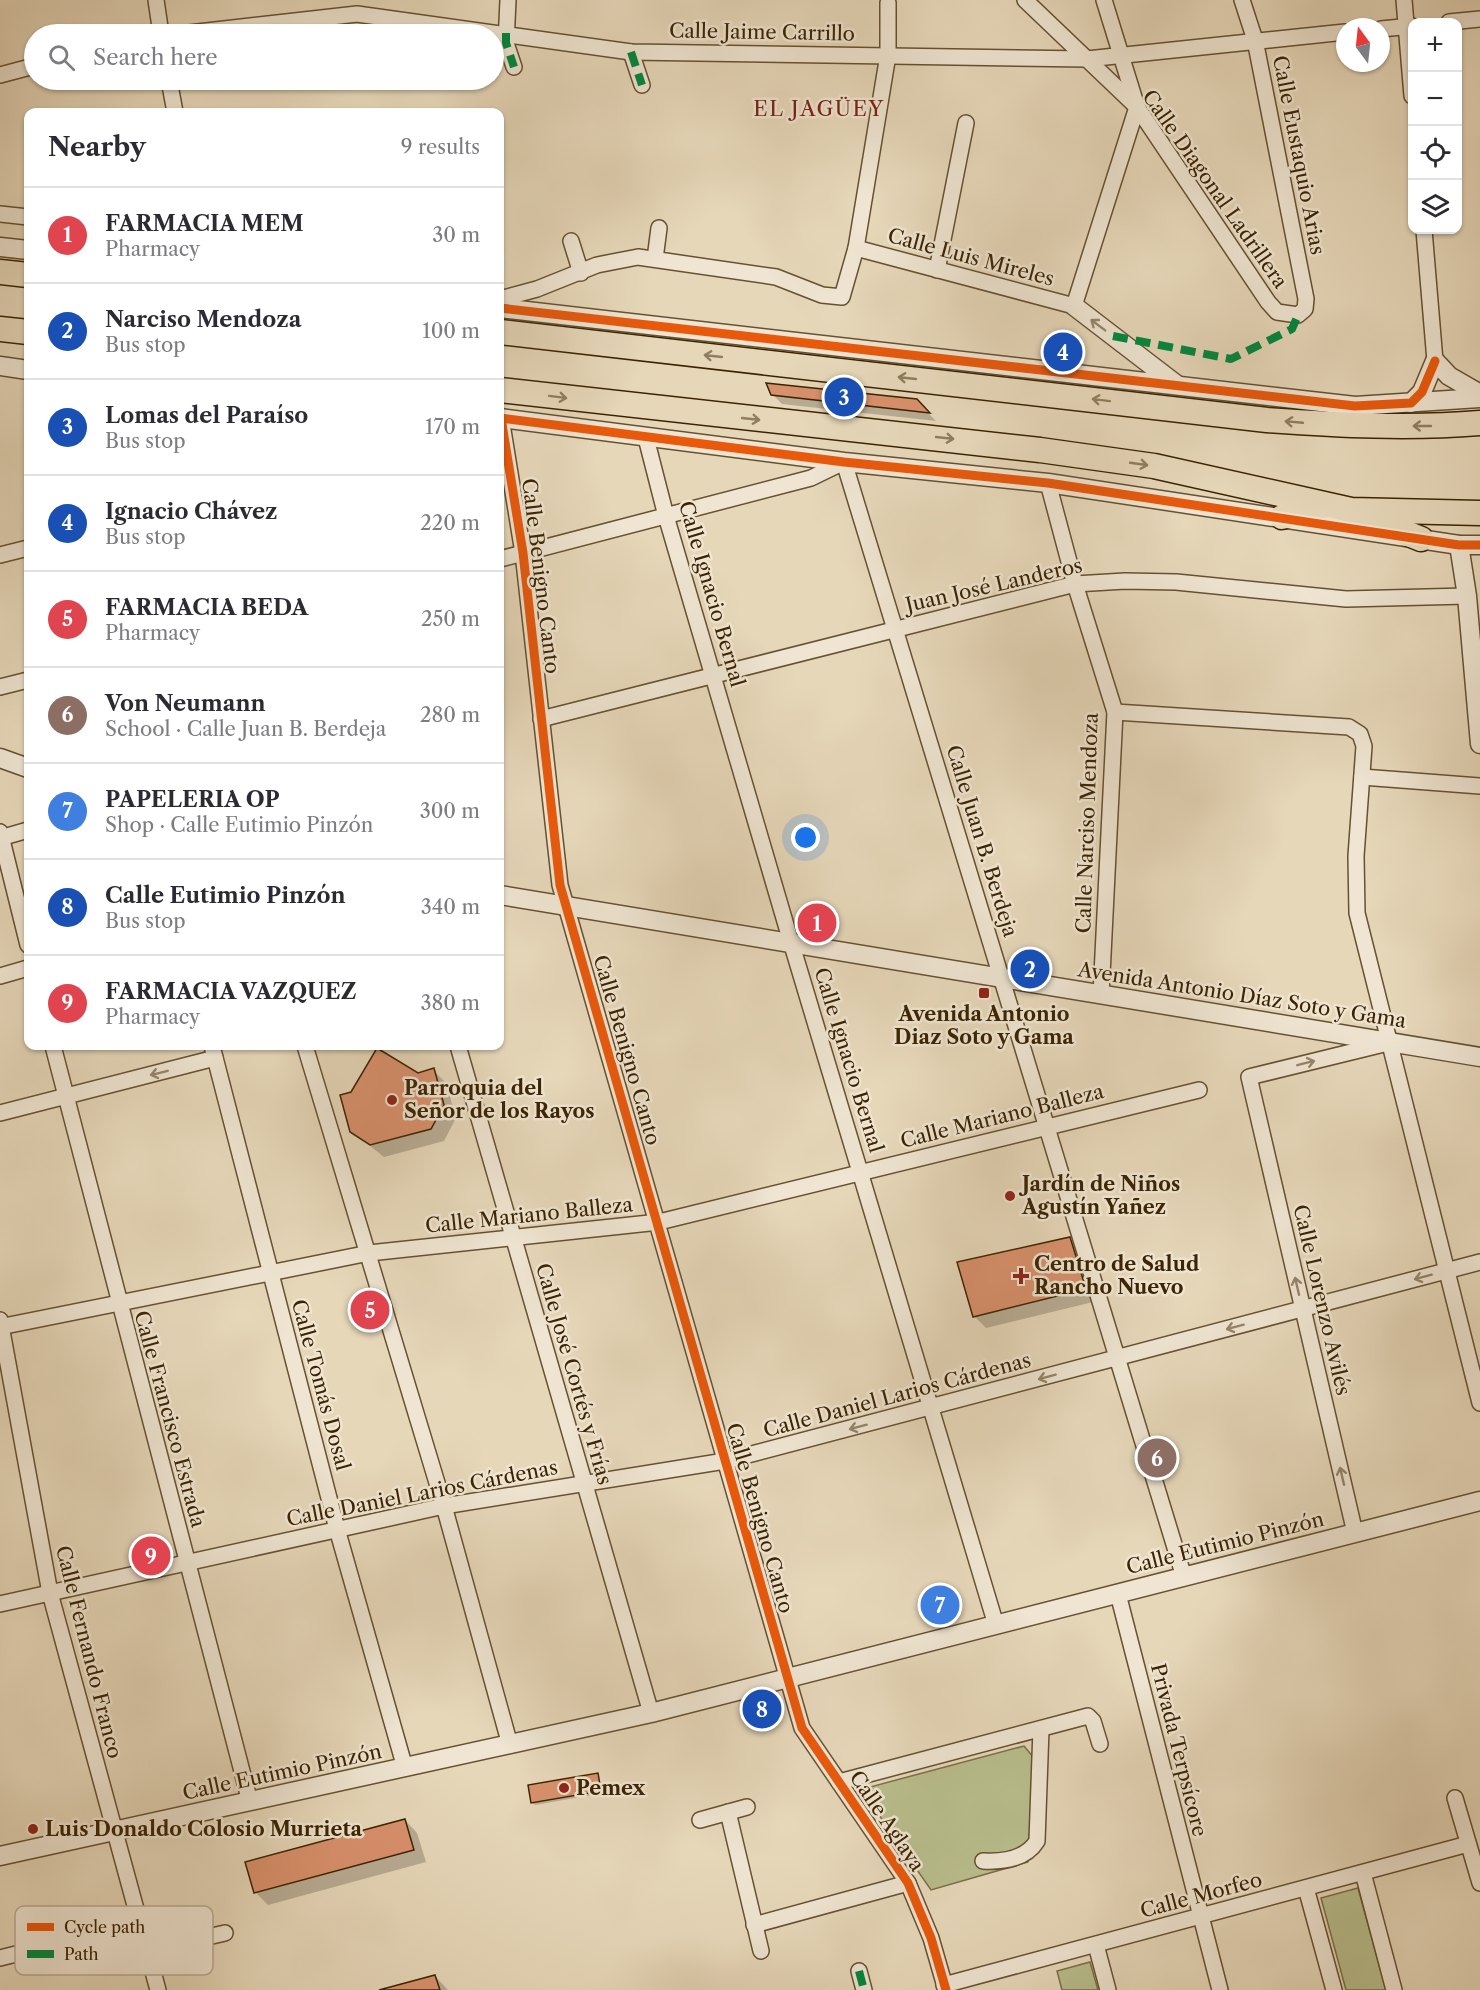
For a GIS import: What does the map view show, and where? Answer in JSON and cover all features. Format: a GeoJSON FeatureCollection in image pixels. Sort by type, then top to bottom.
{"type":"FeatureCollection","features":[{"type":"Feature","properties":{"kind":"highway"},"geometry":{"type":"LineString","coordinates":[[0,272],[24,275]]}},
{"type":"Feature","properties":{"kind":"highway"},"geometry":{"type":"LineString","coordinates":[[0,329],[24,332]]}},
{"type":"Feature","properties":{"kind":"highway"},"geometry":{"type":"LineString","coordinates":[[504,332],[1267,420],[1353,427],[1480,423]]}},
{"type":"Feature","properties":{"kind":"highway"},"geometry":{"type":"LineString","coordinates":[[504,390],[1040,450],[1154,466],[1351,510],[1480,513]]}},
{"type":"Feature","properties":{"kind":"highway"},"geometry":{"type":"LineString","coordinates":[[1282,517],[1325,505]]}},
{"type":"Feature","properties":{"kind":"highway"},"geometry":{"type":"LineString","coordinates":[[1351,510],[1421,538]]}},
{"type":"Feature","properties":{"kind":"street"},"geometry":{"type":"LineString","coordinates":[[156,0],[160,24]]}},
{"type":"Feature","properties":{"kind":"street"},"geometry":{"type":"LineString","coordinates":[[508,0],[506,43],[514,67]]}},
{"type":"Feature","properties":{"kind":"street","name":"Calle Diagonal Ladrillera"},"geometry":{"type":"LineString","coordinates":[[1025,0],[1137,107],[1268,302],[1277,312],[1298,315]]}},
{"type":"Feature","properties":{"kind":"street"},"geometry":{"type":"LineString","coordinates":[[1104,0],[1137,107],[1074,306],[1178,386]]}},
{"type":"Feature","properties":{"kind":"street","name":"Calle Eustaquio Arias"},"geometry":{"type":"LineString","coordinates":[[1242,0],[1255,40],[1306,299],[1305,309],[1298,315]]}},
{"type":"Feature","properties":{"kind":"street"},"geometry":{"type":"LineString","coordinates":[[1404,0],[1408,18]]}},
{"type":"Feature","properties":{"kind":"street"},"geometry":{"type":"LineString","coordinates":[[504,298],[581,273],[597,265],[638,257],[776,277],[822,295],[842,297],[856,248],[888,55],[888,3]]}},
{"type":"Feature","properties":{"kind":"street","name":"Calle Jaime Carrillo"},"geometry":{"type":"LineString","coordinates":[[268,24],[357,14],[435,24]]}},
{"type":"Feature","properties":{"kind":"street"},"geometry":{"type":"LineString","coordinates":[[1462,21],[1480,20]]}},
{"type":"Feature","properties":{"kind":"street"},"geometry":{"type":"LineString","coordinates":[[1390,28],[1408,26]]}},
{"type":"Feature","properties":{"kind":"street","name":"Calle Jaime Carrillo"},"geometry":{"type":"LineString","coordinates":[[506,33],[631,52],[1086,59],[1336,33]]}},
{"type":"Feature","properties":{"kind":"street"},"geometry":{"type":"LineString","coordinates":[[631,52],[642,85]]}},
{"type":"Feature","properties":{"kind":"street"},"geometry":{"type":"LineString","coordinates":[[0,75],[24,69]]}},
{"type":"Feature","properties":{"kind":"street"},"geometry":{"type":"LineString","coordinates":[[171,90],[174,108]]}},
{"type":"Feature","properties":{"kind":"street"},"geometry":{"type":"LineString","coordinates":[[937,270],[966,123]]}},
{"type":"Feature","properties":{"kind":"street"},"geometry":{"type":"LineString","coordinates":[[0,214],[24,217]]}},
{"type":"Feature","properties":{"kind":"street"},"geometry":{"type":"LineString","coordinates":[[655,259],[659,228]]}},
{"type":"Feature","properties":{"kind":"street"},"geometry":{"type":"LineString","coordinates":[[1411,404],[1422,392],[1436,361],[1424,234]]}},
{"type":"Feature","properties":{"kind":"street"},"geometry":{"type":"LineString","coordinates":[[571,241],[581,273]]}},
{"type":"Feature","properties":{"kind":"street"},"geometry":{"type":"LineString","coordinates":[[0,247],[24,250]]}},
{"type":"Feature","properties":{"kind":"street","name":"Calle Luis Mireles"},"geometry":{"type":"LineString","coordinates":[[856,248],[1074,306]]}},
{"type":"Feature","properties":{"kind":"street"},"geometry":{"type":"LineString","coordinates":[[504,308],[1355,406],[1411,404],[1480,396]]}},
{"type":"Feature","properties":{"kind":"street"},"geometry":{"type":"LineString","coordinates":[[1436,361],[1449,376],[1480,396]]}},
{"type":"Feature","properties":{"kind":"street"},"geometry":{"type":"LineString","coordinates":[[0,366],[24,369]]}},
{"type":"Feature","properties":{"kind":"street"},"geometry":{"type":"LineString","coordinates":[[504,419],[844,462],[1048,483],[1459,545],[1480,544]]}},
{"type":"Feature","properties":{"kind":"street","name":"Calle Ignacio Bernal"},"geometry":{"type":"LineString","coordinates":[[646,438],[666,516],[791,942],[996,1625]]}},
{"type":"Feature","properties":{"kind":"street","name":"Calle Benigno Canto"},"geometry":{"type":"LineString","coordinates":[[504,441],[523,553],[560,885],[659,1222],[787,1678]]}},
{"type":"Feature","properties":{"kind":"street"},"geometry":{"type":"LineString","coordinates":[[504,558],[811,478],[844,462]]}},
{"type":"Feature","properties":{"kind":"street","name":"Calle Juan B. Berdeja"},"geometry":{"type":"LineString","coordinates":[[844,462],[1184,1577]]}},
{"type":"Feature","properties":{"kind":"street","name":"Calle Narciso Mendoza"},"geometry":{"type":"LineString","coordinates":[[1048,483],[1075,584],[1115,712],[1101,994]]}},
{"type":"Feature","properties":{"kind":"street"},"geometry":{"type":"LineString","coordinates":[[1459,545],[1467,596],[1480,744]]}},
{"type":"Feature","properties":{"kind":"street"},"geometry":{"type":"LineString","coordinates":[[0,555],[24,549]]}},
{"type":"Feature","properties":{"kind":"street","name":"Juan José Landeros"},"geometry":{"type":"LineString","coordinates":[[541,719],[1075,584],[1125,581],[1176,582],[1346,599],[1467,596]]}},
{"type":"Feature","properties":{"kind":"street"},"geometry":{"type":"LineString","coordinates":[[0,687],[24,681]]}},
{"type":"Feature","properties":{"kind":"street"},"geometry":{"type":"LineString","coordinates":[[1115,712],[1349,727],[1359,734],[1364,746],[1356,856],[1357,913],[1480,1403]]}},
{"type":"Feature","properties":{"kind":"street"},"geometry":{"type":"LineString","coordinates":[[0,758],[24,767]]}},
{"type":"Feature","properties":{"kind":"street"},"geometry":{"type":"LineString","coordinates":[[1362,777],[1480,786]]}},
{"type":"Feature","properties":{"kind":"street"},"geometry":{"type":"LineString","coordinates":[[24,831],[1,836],[24,929]]}},
{"type":"Feature","properties":{"kind":"street","name":"Avenida Antonio Díaz Soto y Gama"},"geometry":{"type":"LineString","coordinates":[[504,896],[1480,1058]]}},
{"type":"Feature","properties":{"kind":"street"},"geometry":{"type":"LineString","coordinates":[[0,976],[24,969]]}},
{"type":"Feature","properties":{"kind":"street","name":"Calle Lorenzo Avilés"},"geometry":{"type":"LineString","coordinates":[[1355,1533],[1249,1077],[1389,1042]]}},
{"type":"Feature","properties":{"kind":"street","name":"Calle Francisco Estrada"},"geometry":{"type":"LineString","coordinates":[[53,1050],[117,1303],[249,1802]]}},
{"type":"Feature","properties":{"kind":"street"},"geometry":{"type":"LineString","coordinates":[[305,1050],[369,1253],[444,1506],[510,1744]]}},
{"type":"Feature","properties":{"kind":"street","name":"Calle José Cortés y Frías"},"geometry":{"type":"LineString","coordinates":[[459,1050],[651,1713]]}},
{"type":"Feature","properties":{"kind":"street"},"geometry":{"type":"LineString","coordinates":[[0,1113],[65,1097],[214,1052]]}},
{"type":"Feature","properties":{"kind":"street","name":"Calle Tomás Dosal"},"geometry":{"type":"LineString","coordinates":[[214,1052],[337,1529],[405,1768]]}},
{"type":"Feature","properties":{"kind":"street","name":"Calle Mariano Balleza"},"geometry":{"type":"LineString","coordinates":[[0,1324],[369,1253],[659,1222],[1198,1090]]}},
{"type":"Feature","properties":{"kind":"street","name":"Calle Daniel Larios Cárdenas"},"geometry":{"type":"LineString","coordinates":[[0,1604],[444,1506],[725,1461],[1480,1262]]}},
{"type":"Feature","properties":{"kind":"street","name":"Calle Fernando Franco"},"geometry":{"type":"LineString","coordinates":[[0,1324],[50,1593],[134,1906]]}},
{"type":"Feature","properties":{"kind":"street","name":"Calle Eutimio Pinzón"},"geometry":{"type":"LineString","coordinates":[[0,1856],[651,1713],[1480,1501]]}},
{"type":"Feature","properties":{"kind":"street","name":"Privada Terpsícore"},"geometry":{"type":"LineString","coordinates":[[1118,1594],[1220,1990]]}},
{"type":"Feature","properties":{"kind":"street","name":"Calle Aglaya"},"geometry":{"type":"LineString","coordinates":[[787,1678],[802,1728],[908,1883],[921,1908],[945,1988]]}},
{"type":"Feature","properties":{"kind":"street"},"geometry":{"type":"LineString","coordinates":[[839,1782],[1088,1716],[1093,1721],[1100,1744]]}},
{"type":"Feature","properties":{"kind":"street"},"geometry":{"type":"LineString","coordinates":[[983,1861],[999,1862],[1026,1854],[1037,1841],[1041,1729]]}},
{"type":"Feature","properties":{"kind":"street"},"geometry":{"type":"LineString","coordinates":[[1455,1798],[1480,1883]]}},
{"type":"Feature","properties":{"kind":"street"},"geometry":{"type":"LineString","coordinates":[[700,1820],[747,1807]]}},
{"type":"Feature","properties":{"kind":"street"},"geometry":{"type":"LineString","coordinates":[[728,1812],[760,1951]]}},
{"type":"Feature","properties":{"kind":"street","name":"Calle Morfeo"},"geometry":{"type":"LineString","coordinates":[[945,1988],[1468,1844]]}},
{"type":"Feature","properties":{"kind":"street"},"geometry":{"type":"LineString","coordinates":[[1363,1873],[1394,1990]]}},
{"type":"Feature","properties":{"kind":"street"},"geometry":{"type":"LineString","coordinates":[[754,1925],[908,1883]]}},
{"type":"Feature","properties":{"kind":"street"},"geometry":{"type":"LineString","coordinates":[[1306,1888],[1334,1990]]}},
{"type":"Feature","properties":{"kind":"street"},"geometry":{"type":"LineString","coordinates":[[213,1936],[225,1933]]}},
{"type":"Feature","properties":{"kind":"street"},"geometry":{"type":"LineString","coordinates":[[1096,1945],[1108,1990]]}},
{"type":"Feature","properties":{"kind":"street"},"geometry":{"type":"LineString","coordinates":[[0,1958],[15,1954]]}},
{"type":"Feature","properties":{"kind":"street"},"geometry":{"type":"LineString","coordinates":[[859,1971],[864,1990]]}},
{"type":"Feature","properties":{"kind":"street","name":"Calle Fernando Franco"},"geometry":{"type":"LineString","coordinates":[[154,1975],[158,1990]]}},
{"type":"Feature","properties":{"kind":"green space"},"geometry":{"type":"Polygon","coordinates":[[[1024,1746],[1034,1758],[1028,1862],[931,1890],[867,1798],[870,1787],[1024,1746]]]}},
{"type":"Feature","properties":{"kind":"green space"},"geometry":{"type":"Polygon","coordinates":[[[1358,1888],[1386,1990],[1346,1990],[1321,1898],[1358,1888]]]}},
{"type":"Feature","properties":{"kind":"green space"},"geometry":{"type":"Polygon","coordinates":[[[1090,1962],[1098,1990],[1062,1990],[1057,1971],[1090,1962]]]}},
{"type":"Feature","properties":{"kind":"building"},"geometry":{"type":"Polygon","coordinates":[[[766,383],[917,399],[930,413],[771,395],[766,383]]]}},
{"type":"Feature","properties":{"kind":"building","name":"Parroquia del Señor de los Rayos"},"geometry":{"type":"Polygon","coordinates":[[[376,1050],[380,1050],[418,1073],[434,1068],[444,1105],[431,1129],[370,1145],[350,1132],[340,1095],[351,1092],[376,1050]]]}},
{"type":"Feature","properties":{"kind":"building","name":"Centro de Salud Rancho Nuevo"},"geometry":{"type":"Polygon","coordinates":[[[1070,1237],[1086,1289],[973,1317],[957,1262],[1070,1237]]]}},
{"type":"Feature","properties":{"kind":"building","name":"Pemex"},"geometry":{"type":"Polygon","coordinates":[[[598,1773],[601,1791],[531,1803],[528,1785],[598,1773]]]}},
{"type":"Feature","properties":{"kind":"building"},"geometry":{"type":"Polygon","coordinates":[[[405,1819],[414,1850],[254,1893],[245,1862],[405,1819]]]}},
{"type":"Feature","properties":{"kind":"building"},"geometry":{"type":"Polygon","coordinates":[[[435,1975],[440,1990],[379,1990],[435,1975]]]}},
{"type":"Feature","properties":{"kind":"marked path"},"geometry":{"type":"LineString","coordinates":[[506,33],[506,43],[514,67]]}},
{"type":"Feature","properties":{"kind":"marked path"},"geometry":{"type":"LineString","coordinates":[[631,52],[642,85]]}},
{"type":"Feature","properties":{"kind":"marked path"},"geometry":{"type":"LineString","coordinates":[[1113,336],[1231,359],[1292,329],[1298,315]]}},
{"type":"Feature","properties":{"kind":"marked path"},"geometry":{"type":"LineString","coordinates":[[859,1971],[864,1990]]}},
{"type":"Feature","properties":{"kind":"cycle path"},"geometry":{"type":"LineString","coordinates":[[504,308],[1355,406],[1411,403],[1422,392],[1435,361]]}},
{"type":"Feature","properties":{"kind":"cycle path"},"geometry":{"type":"LineString","coordinates":[[504,419],[844,462],[1048,483],[1459,545],[1480,545]]}},
{"type":"Feature","properties":{"kind":"cycle path"},"geometry":{"type":"LineString","coordinates":[[504,436],[523,553],[560,885],[802,1728],[908,1883],[931,1938],[946,1990]]}},
{"type":"Feature","properties":{"kind":"place","name":"Ignacio Chávez"},"geometry":{"type":"Point","coordinates":[1063,352]}},
{"type":"Feature","properties":{"kind":"place","name":"Lomas del Paraíso"},"geometry":{"type":"Point","coordinates":[844,397]}},
{"type":"Feature","properties":{"kind":"place","name":"FARMACIA MEM"},"geometry":{"type":"Point","coordinates":[817,923]}},
{"type":"Feature","properties":{"kind":"place","name":"Narciso Mendoza"},"geometry":{"type":"Point","coordinates":[1030,969]}},
{"type":"Feature","properties":{"kind":"place","name":"Avenida Antonio Diaz Soto y Gama"},"geometry":{"type":"Point","coordinates":[984,993]}},
{"type":"Feature","properties":{"kind":"place","name":"Parroquia del Señor de los Rayos"},"geometry":{"type":"Point","coordinates":[392,1100]}},
{"type":"Feature","properties":{"kind":"place","name":"Jardín de Niños Agustín Yañez"},"geometry":{"type":"Point","coordinates":[1010,1196]}},
{"type":"Feature","properties":{"kind":"place","name":"Centro de Salud Rancho Nuevo"},"geometry":{"type":"Point","coordinates":[1021,1276]}},
{"type":"Feature","properties":{"kind":"place","name":"FARMACIA BEDA"},"geometry":{"type":"Point","coordinates":[370,1310]}},
{"type":"Feature","properties":{"kind":"place","name":"Von Neumann"},"geometry":{"type":"Point","coordinates":[1157,1458]}},
{"type":"Feature","properties":{"kind":"place","name":"FARMACIA VAZQUEZ"},"geometry":{"type":"Point","coordinates":[151,1556]}},
{"type":"Feature","properties":{"kind":"place","name":"PAPELERIA OP"},"geometry":{"type":"Point","coordinates":[940,1605]}},
{"type":"Feature","properties":{"kind":"place","name":"Calle Eutimio Pinzón"},"geometry":{"type":"Point","coordinates":[762,1709]}},
{"type":"Feature","properties":{"kind":"place","name":"Pemex"},"geometry":{"type":"Point","coordinates":[564,1788]}},
{"type":"Feature","properties":{"kind":"place","name":"Luis Donaldo Colosio Murrieta"},"geometry":{"type":"Point","coordinates":[33,1829]}},
{"type":"Feature","properties":{"kind":"district","name":"EL JAGÜEY"},"geometry":{"type":"Point","coordinates":[819,108]}}]}
